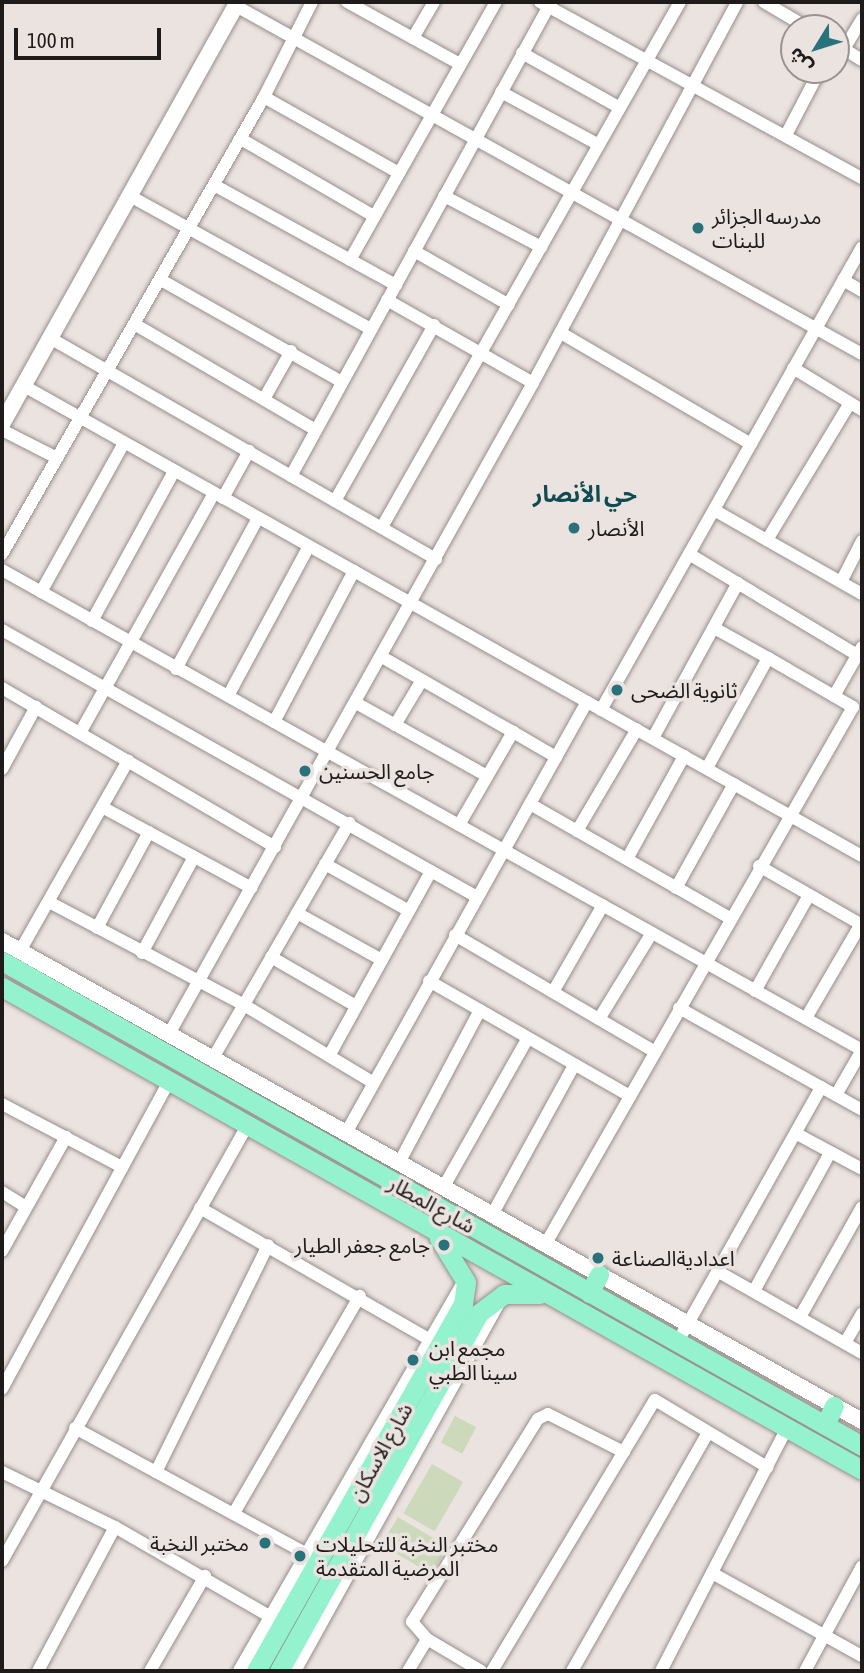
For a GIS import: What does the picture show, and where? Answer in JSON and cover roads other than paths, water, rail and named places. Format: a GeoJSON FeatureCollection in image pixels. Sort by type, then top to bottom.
{"type":"FeatureCollection","features":[{"type":"Feature","properties":{"kind":"main road","name":"شارع المطار"},"geometry":{"type":"LineString","coordinates":[[2,961],[862,1446]]}},
{"type":"Feature","properties":{"kind":"main road","name":"شارع المطار"},"geometry":{"type":"LineString","coordinates":[[2,987],[248,1124],[543,1294],[862,1470]]}},
{"type":"Feature","properties":{"kind":"main road","name":"شارع الاسكان"},"geometry":{"type":"LineString","coordinates":[[279,1671],[327,1601],[432,1413],[432,1378],[439,1350],[463,1304],[466,1282],[458,1264],[434,1232]]}},
{"type":"Feature","properties":{"kind":"main road"},"geometry":{"type":"LineString","coordinates":[[589,1293],[598,1275]]}},
{"type":"Feature","properties":{"kind":"main road"},"geometry":{"type":"LineString","coordinates":[[504,1294],[543,1294]]}},
{"type":"Feature","properties":{"kind":"main road","name":"شارع الاسكان"},"geometry":{"type":"LineString","coordinates":[[439,1350],[504,1294]]}},
{"type":"Feature","properties":{"kind":"main road"},"geometry":{"type":"LineString","coordinates":[[724,1393],[734,1385],[734,1373]]}},
{"type":"Feature","properties":{"kind":"main road","name":"شارع الاسكان"},"geometry":{"type":"LineString","coordinates":[[256,1671],[338,1513],[432,1378]]}},
{"type":"Feature","properties":{"kind":"main road"},"geometry":{"type":"LineString","coordinates":[[764,1416],[764,1406],[774,1397]]}},
{"type":"Feature","properties":{"kind":"main road"},"geometry":{"type":"LineString","coordinates":[[825,1425],[834,1406]]}},
{"type":"Feature","properties":{"kind":"street"},"geometry":{"type":"LineString","coordinates":[[2,554],[190,229],[264,97],[312,2]]}},
{"type":"Feature","properties":{"kind":"street"},"geometry":{"type":"LineString","coordinates":[[347,2],[373,8],[413,38],[460,64]]}},
{"type":"Feature","properties":{"kind":"street"},"geometry":{"type":"LineString","coordinates":[[413,38],[434,2]]}},
{"type":"Feature","properties":{"kind":"street"},"geometry":{"type":"LineString","coordinates":[[350,260],[496,2]]}},
{"type":"Feature","properties":{"kind":"street"},"geometry":{"type":"LineString","coordinates":[[382,527],[680,2]]}},
{"type":"Feature","properties":{"kind":"street"},"geometry":{"type":"LineString","coordinates":[[169,1034],[561,333],[737,2]]}},
{"type":"Feature","properties":{"kind":"street"},"geometry":{"type":"LineString","coordinates":[[764,2],[784,14]]}},
{"type":"Feature","properties":{"kind":"street"},"geometry":{"type":"LineString","coordinates":[[291,476],[547,3],[862,178]]}},
{"type":"Feature","properties":{"kind":"street"},"geometry":{"type":"LineString","coordinates":[[2,424],[237,4],[862,354]]}},
{"type":"Feature","properties":{"kind":"street"},"geometry":{"type":"LineString","coordinates":[[850,34],[862,19]]}},
{"type":"Feature","properties":{"kind":"street"},"geometry":{"type":"LineString","coordinates":[[522,53],[620,108]]}},
{"type":"Feature","properties":{"kind":"street"},"geometry":{"type":"LineString","coordinates":[[786,135],[813,84]]}},
{"type":"Feature","properties":{"kind":"street"},"geometry":{"type":"LineString","coordinates":[[501,92],[599,145]]}},
{"type":"Feature","properties":{"kind":"street"},"geometry":{"type":"LineString","coordinates":[[264,97],[398,173]]}},
{"type":"Feature","properties":{"kind":"street"},"geometry":{"type":"LineString","coordinates":[[241,138],[374,216]]}},
{"type":"Feature","properties":{"kind":"street"},"geometry":{"type":"LineString","coordinates":[[214,185],[396,285]]}},
{"type":"Feature","properties":{"kind":"street"},"geometry":{"type":"LineString","coordinates":[[130,196],[371,329]]}},
{"type":"Feature","properties":{"kind":"street"},"geometry":{"type":"LineString","coordinates":[[444,196],[541,247]]}},
{"type":"Feature","properties":{"kind":"street"},"geometry":{"type":"LineString","coordinates":[[601,709],[862,247]]}},
{"type":"Feature","properties":{"kind":"street"},"geometry":{"type":"LineString","coordinates":[[414,251],[509,304]]}},
{"type":"Feature","properties":{"kind":"street"},"geometry":{"type":"LineString","coordinates":[[161,280],[342,382]]}},
{"type":"Feature","properties":{"kind":"street"},"geometry":{"type":"LineString","coordinates":[[843,280],[862,291]]}},
{"type":"Feature","properties":{"kind":"street"},"geometry":{"type":"LineString","coordinates":[[387,300],[533,383]]}},
{"type":"Feature","properties":{"kind":"street"},"geometry":{"type":"LineString","coordinates":[[136,325],[316,430]]}},
{"type":"Feature","properties":{"kind":"street"},"geometry":{"type":"LineString","coordinates":[[335,501],[433,325]]}},
{"type":"Feature","properties":{"kind":"street"},"geometry":{"type":"LineString","coordinates":[[561,333],[751,444]]}},
{"type":"Feature","properties":{"kind":"street"},"geometry":{"type":"LineString","coordinates":[[50,338],[436,559]]}},
{"type":"Feature","properties":{"kind":"street"},"geometry":{"type":"LineString","coordinates":[[264,399],[291,351]]}},
{"type":"Feature","properties":{"kind":"street"},"geometry":{"type":"LineString","coordinates":[[793,368],[862,410]]}},
{"type":"Feature","properties":{"kind":"street"},"geometry":{"type":"LineString","coordinates":[[24,386],[862,856]]}},
{"type":"Feature","properties":{"kind":"street"},"geometry":{"type":"LineString","coordinates":[[767,540],[850,403]]}},
{"type":"Feature","properties":{"kind":"street"},"geometry":{"type":"LineString","coordinates":[[2,430],[57,458]]}},
{"type":"Feature","properties":{"kind":"street"},"geometry":{"type":"LineString","coordinates":[[41,592],[124,443]]}},
{"type":"Feature","properties":{"kind":"street"},"geometry":{"type":"LineString","coordinates":[[80,733],[129,642],[218,495],[249,452]]}},
{"type":"Feature","properties":{"kind":"street"},"geometry":{"type":"LineString","coordinates":[[92,621],[174,471]]}},
{"type":"Feature","properties":{"kind":"street"},"geometry":{"type":"LineString","coordinates":[[714,510],[862,594]]}},
{"type":"Feature","properties":{"kind":"street"},"geometry":{"type":"LineString","coordinates":[[176,669],[258,518]]}},
{"type":"Feature","properties":{"kind":"street"},"geometry":{"type":"LineString","coordinates":[[841,582],[862,541]]}},
{"type":"Feature","properties":{"kind":"street"},"geometry":{"type":"LineString","coordinates":[[228,696],[309,546]]}},
{"type":"Feature","properties":{"kind":"street"},"geometry":{"type":"LineString","coordinates":[[689,554],[860,651],[834,696]]}},
{"type":"Feature","properties":{"kind":"street"},"geometry":{"type":"LineString","coordinates":[[2,570],[862,1050],[836,1095]]}},
{"type":"Feature","properties":{"kind":"street"},"geometry":{"type":"LineString","coordinates":[[274,722],[354,571]]}},
{"type":"Feature","properties":{"kind":"street"},"geometry":{"type":"LineString","coordinates":[[653,738],[738,583]]}},
{"type":"Feature","properties":{"kind":"street"},"geometry":{"type":"LineString","coordinates":[[545,1245],[788,814],[853,707],[713,628]]}},
{"type":"Feature","properties":{"kind":"street"},"geometry":{"type":"LineString","coordinates":[[2,630],[477,897]]}},
{"type":"Feature","properties":{"kind":"street"},"geometry":{"type":"LineString","coordinates":[[382,657],[556,757]]}},
{"type":"Feature","properties":{"kind":"street"},"geometry":{"type":"LineString","coordinates":[[707,768],[768,658]]}},
{"type":"Feature","properties":{"kind":"street"},"geometry":{"type":"LineString","coordinates":[[395,725],[422,680]]}},
{"type":"Feature","properties":{"kind":"street"},"geometry":{"type":"LineString","coordinates":[[2,688],[275,847]]}},
{"type":"Feature","properties":{"kind":"street"},"geometry":{"type":"LineString","coordinates":[[346,1133],[587,702]]}},
{"type":"Feature","properties":{"kind":"street"},"geometry":{"type":"LineString","coordinates":[[356,703],[487,776]]}},
{"type":"Feature","properties":{"kind":"street"},"geometry":{"type":"LineString","coordinates":[[2,769],[36,707]]}},
{"type":"Feature","properties":{"kind":"street"},"geometry":{"type":"LineString","coordinates":[[577,831],[637,729]]}},
{"type":"Feature","properties":{"kind":"street"},"geometry":{"type":"LineString","coordinates":[[459,825],[513,733]]}},
{"type":"Feature","properties":{"kind":"street"},"geometry":{"type":"LineString","coordinates":[[627,859],[684,756]]}},
{"type":"Feature","properties":{"kind":"street"},"geometry":{"type":"LineString","coordinates":[[20,951],[128,761]]}},
{"type":"Feature","properties":{"kind":"street"},"geometry":{"type":"LineString","coordinates":[[676,888],[734,784]]}},
{"type":"Feature","properties":{"kind":"street"},"geometry":{"type":"LineString","coordinates":[[530,804],[730,918]]}},
{"type":"Feature","properties":{"kind":"street"},"geometry":{"type":"LineString","coordinates":[[102,807],[252,888]]}},
{"type":"Feature","properties":{"kind":"street"},"geometry":{"type":"LineString","coordinates":[[213,1058],[349,823]]}},
{"type":"Feature","properties":{"kind":"street"},"geometry":{"type":"LineString","coordinates":[[97,928],[149,832]]}},
{"type":"Feature","properties":{"kind":"street"},"geometry":{"type":"LineString","coordinates":[[142,953],[194,857]]}},
{"type":"Feature","properties":{"kind":"street"},"geometry":{"type":"LineString","coordinates":[[325,864],[409,911]]}},
{"type":"Feature","properties":{"kind":"street"},"geometry":{"type":"LineString","coordinates":[[759,866],[862,925],[806,1018]]}},
{"type":"Feature","properties":{"kind":"street"},"geometry":{"type":"LineString","coordinates":[[329,1056],[431,871]]}},
{"type":"Feature","properties":{"kind":"street"},"geometry":{"type":"LineString","coordinates":[[755,991],[809,895]]}},
{"type":"Feature","properties":{"kind":"street"},"geometry":{"type":"LineString","coordinates":[[49,902],[198,984],[244,1004],[372,1083]]}},
{"type":"Feature","properties":{"kind":"street"},"geometry":{"type":"LineString","coordinates":[[553,992],[603,905]]}},
{"type":"Feature","properties":{"kind":"street"},"geometry":{"type":"LineString","coordinates":[[297,912],[382,960]]}},
{"type":"Feature","properties":{"kind":"street"},"geometry":{"type":"LineString","coordinates":[[599,1019],[652,933]]}},
{"type":"Feature","properties":{"kind":"street"},"geometry":{"type":"LineString","coordinates":[[456,935],[654,1052]]}},
{"type":"Feature","properties":{"kind":"street"},"geometry":{"type":"LineString","coordinates":[[2,941],[862,1422]]}},
{"type":"Feature","properties":{"kind":"street"},"geometry":{"type":"LineString","coordinates":[[271,957],[356,1006]]}},
{"type":"Feature","properties":{"kind":"street"},"geometry":{"type":"LineString","coordinates":[[429,981],[630,1096]]}},
{"type":"Feature","properties":{"kind":"street"},"geometry":{"type":"LineString","coordinates":[[679,1008],[862,1110]]}},
{"type":"Feature","properties":{"kind":"street"},"geometry":{"type":"LineString","coordinates":[[399,1163],[480,1010]]}},
{"type":"Feature","properties":{"kind":"street"},"geometry":{"type":"LineString","coordinates":[[443,1188],[528,1038]]}},
{"type":"Feature","properties":{"kind":"street"},"geometry":{"type":"LineString","coordinates":[[492,1215],[574,1065]]}},
{"type":"Feature","properties":{"kind":"street"},"geometry":{"type":"LineString","coordinates":[[3,1385],[169,1081]]}},
{"type":"Feature","properties":{"kind":"street"},"geometry":{"type":"LineString","coordinates":[[677,1343],[797,1134],[821,1087]]}},
{"type":"Feature","properties":{"kind":"street"},"geometry":{"type":"LineString","coordinates":[[2,1104],[122,1167]]}},
{"type":"Feature","properties":{"kind":"street"},"geometry":{"type":"LineString","coordinates":[[2,1561],[248,1124]]}},
{"type":"Feature","properties":{"kind":"street"},"geometry":{"type":"LineString","coordinates":[[797,1134],[862,1169]]}},
{"type":"Feature","properties":{"kind":"street"},"geometry":{"type":"LineString","coordinates":[[2,1251],[66,1137]]}},
{"type":"Feature","properties":{"kind":"street"},"geometry":{"type":"LineString","coordinates":[[754,1291],[830,1153]]}},
{"type":"Feature","properties":{"kind":"street"},"geometry":{"type":"LineString","coordinates":[[2,1192],[26,1207]]}},
{"type":"Feature","properties":{"kind":"street"},"geometry":{"type":"LineString","coordinates":[[800,1317],[862,1207]]}},
{"type":"Feature","properties":{"kind":"street"},"geometry":{"type":"LineString","coordinates":[[200,1208],[359,1296],[439,1350],[338,1513],[307,1554],[241,1671]]}},
{"type":"Feature","properties":{"kind":"street"},"geometry":{"type":"LineString","coordinates":[[156,1472],[268,1245]]}},
{"type":"Feature","properties":{"kind":"street"},"geometry":{"type":"LineString","coordinates":[[717,1271],[862,1353]]}},
{"type":"Feature","properties":{"kind":"street"},"geometry":{"type":"LineString","coordinates":[[432,1413],[504,1294]]}},
{"type":"Feature","properties":{"kind":"street"},"geometry":{"type":"LineString","coordinates":[[234,1513],[359,1296]]}},
{"type":"Feature","properties":{"kind":"street"},"geometry":{"type":"LineString","coordinates":[[845,1343],[862,1313]]}},
{"type":"Feature","properties":{"kind":"street"},"geometry":{"type":"LineString","coordinates":[[492,1671],[655,1400],[766,1467]]}},
{"type":"Feature","properties":{"kind":"street"},"geometry":{"type":"LineString","coordinates":[[481,1671],[427,1639],[412,1622],[538,1419],[548,1414],[624,1452]]}},
{"type":"Feature","properties":{"kind":"street"},"geometry":{"type":"LineString","coordinates":[[661,1671],[787,1428]]}},
{"type":"Feature","properties":{"kind":"street"},"geometry":{"type":"LineString","coordinates":[[75,1429],[307,1554]]}},
{"type":"Feature","properties":{"kind":"street"},"geometry":{"type":"LineString","coordinates":[[572,1671],[708,1433]]}},
{"type":"Feature","properties":{"kind":"street"},"geometry":{"type":"LineString","coordinates":[[2,1472],[115,1527],[205,1576],[271,1617]]}},
{"type":"Feature","properties":{"kind":"street"},"geometry":{"type":"LineString","coordinates":[[38,1671],[115,1527]]}},
{"type":"Feature","properties":{"kind":"street"},"geometry":{"type":"LineString","coordinates":[[805,1671],[862,1566]]}},
{"type":"Feature","properties":{"kind":"street"},"geometry":{"type":"LineString","coordinates":[[712,1573],[862,1656]]}},
{"type":"Feature","properties":{"kind":"street"},"geometry":{"type":"LineString","coordinates":[[150,1671],[205,1576]]}},
{"type":"Feature","properties":{"kind":"street"},"geometry":{"type":"LineString","coordinates":[[295,1671],[327,1601]]}},
{"type":"Feature","properties":{"kind":"street"},"geometry":{"type":"LineString","coordinates":[[408,1671],[427,1639]]}},
{"type":"Feature","properties":{"kind":"place","name":"مدرسه الجزائر للبنات"},"geometry":{"type":"Point","coordinates":[698,228]}},
{"type":"Feature","properties":{"kind":"place","name":"الأنصار"},"geometry":{"type":"Point","coordinates":[574,528]}},
{"type":"Feature","properties":{"kind":"place","name":"ثانوية الضحى"},"geometry":{"type":"Point","coordinates":[617,690]}},
{"type":"Feature","properties":{"kind":"place","name":"جامع الحسنين"},"geometry":{"type":"Point","coordinates":[305,771]}},
{"type":"Feature","properties":{"kind":"place","name":"جامع جعفر الطيار"},"geometry":{"type":"Point","coordinates":[444,1245]}},
{"type":"Feature","properties":{"kind":"place","name":"اعداديةالصناعة"},"geometry":{"type":"Point","coordinates":[598,1258]}},
{"type":"Feature","properties":{"kind":"place","name":"مجمع ابن سينا الطبي"},"geometry":{"type":"Point","coordinates":[413,1360]}},
{"type":"Feature","properties":{"kind":"place","name":"مختبر النخبة"},"geometry":{"type":"Point","coordinates":[265,1543]}},
{"type":"Feature","properties":{"kind":"place","name":"مختبر النخبة للتحليلات المرضية المتقدمة"},"geometry":{"type":"Point","coordinates":[300,1556]}},
{"type":"Feature","properties":{"kind":"district","name":"حي الأنصار"},"geometry":{"type":"Point","coordinates":[585,494]}}]}
